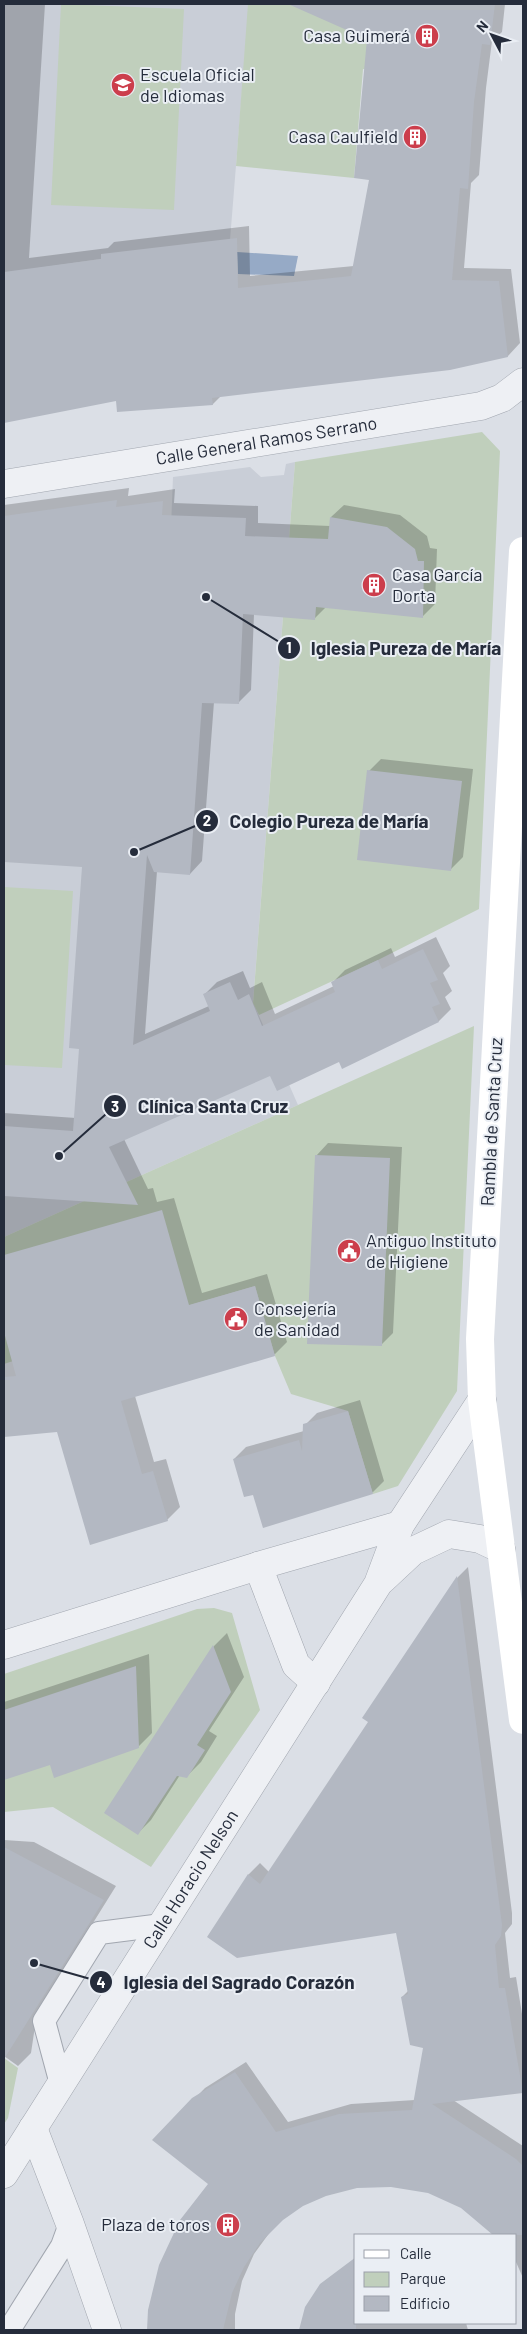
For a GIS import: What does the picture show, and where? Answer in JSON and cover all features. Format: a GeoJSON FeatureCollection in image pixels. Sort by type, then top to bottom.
{"type":"FeatureCollection","features":[{"type":"Feature","properties":{"kind":"main road","name":"Rambla de Santa Cruz"},"geometry":{"type":"LineString","coordinates":[[523,551],[480,1339],[482,1400],[523,1720]]}},
{"type":"Feature","properties":{"kind":"street","name":"Calle General Ramos Serrano"},"geometry":{"type":"LineString","coordinates":[[4,484],[481,406],[502,398],[523,382]]}},
{"type":"Feature","properties":{"kind":"street"},"geometry":{"type":"LineString","coordinates":[[378,1584],[400,1525],[482,1400]]}},
{"type":"Feature","properties":{"kind":"street"},"geometry":{"type":"LineString","coordinates":[[4,1645],[258,1566],[400,1525]]}},
{"type":"Feature","properties":{"kind":"street"},"geometry":{"type":"LineString","coordinates":[[378,1584],[413,1551],[449,1534],[480,1539],[501,1549]]}},
{"type":"Feature","properties":{"kind":"street"},"geometry":{"type":"LineString","coordinates":[[258,1566],[296,1665],[316,1683]]}},
{"type":"Feature","properties":{"kind":"street","name":"Calle Horacio Nelson"},"geometry":{"type":"LineString","coordinates":[[4,2174],[378,1584]]}},
{"type":"Feature","properties":{"kind":"street"},"geometry":{"type":"LineString","coordinates":[[33,2128],[70,2224],[106,2330]]}},
{"type":"Feature","properties":{"kind":"lane"},"geometry":{"type":"LineString","coordinates":[[61,2084],[44,2021],[99,1932],[162,1925]]}},
{"type":"Feature","properties":{"kind":"lane"},"geometry":{"type":"LineString","coordinates":[[9,2330],[62,2246],[70,2224]]}},
{"type":"Feature","properties":{"kind":"shaded area","name":"Escuela Oficial de Idiomas"},"geometry":{"type":"Polygon","coordinates":[[[4,4],[249,4],[230,240],[4,273],[4,4]]]}},
{"type":"Feature","properties":{"kind":"shaded area"},"geometry":{"type":"Polygon","coordinates":[[[295,462],[253,1002],[298,1105],[4,1237],[4,690],[164,700],[173,477],[250,467],[261,477],[284,475],[286,464],[295,462]]]}},
{"type":"Feature","properties":{"kind":"green space"},"geometry":{"type":"Polygon","coordinates":[[[61,4],[184,9],[174,210],[51,205],[61,4]]]}},
{"type":"Feature","properties":{"kind":"green space"},"geometry":{"type":"Polygon","coordinates":[[[248,4],[345,4],[344,28],[389,48],[387,72],[363,69],[354,178],[236,166],[248,4]]]}},
{"type":"Feature","properties":{"kind":"green space"},"geometry":{"type":"Polygon","coordinates":[[[482,432],[500,451],[479,909],[378,960],[259,1015],[253,1003],[295,462],[482,432]]]}},
{"type":"Feature","properties":{"kind":"green space"},"geometry":{"type":"Polygon","coordinates":[[[4,887],[73,891],[62,1068],[4,1065],[4,887]]]}},
{"type":"Feature","properties":{"kind":"green space"},"geometry":{"type":"Polygon","coordinates":[[[474,1026],[457,1391],[398,1486],[373,1494],[348,1411],[291,1394],[275,1356],[255,1286],[129,1323],[4,1364],[4,1237],[474,1026]]]}},
{"type":"Feature","properties":{"kind":"green space"},"geometry":{"type":"Polygon","coordinates":[[[214,1608],[232,1613],[260,1710],[151,1867],[53,1807],[4,1812],[4,1674],[197,1609],[214,1608]]]}},
{"type":"Feature","properties":{"kind":"green space"},"geometry":{"type":"Polygon","coordinates":[[[4,2058],[18,2068],[8,2118],[4,2124],[4,2058]]]}},
{"type":"Feature","properties":{"kind":"water"},"geometry":{"type":"Polygon","coordinates":[[[237,252],[298,256],[294,276],[238,274],[237,252]]]}},
{"type":"Feature","properties":{"kind":"building"},"geometry":{"type":"Polygon","coordinates":[[[288,4],[495,4],[490,45],[482,44],[474,102],[468,189],[460,188],[452,280],[499,281],[508,357],[450,370],[212,398],[213,405],[117,412],[116,401],[4,423],[4,272],[101,259],[101,254],[237,238],[238,288],[351,276],[369,180],[354,178],[367,39],[288,4]]]}},
{"type":"Feature","properties":{"kind":"building"},"geometry":{"type":"Polygon","coordinates":[[[117,500],[116,507],[163,501],[162,515],[246,518],[245,536],[328,539],[330,517],[387,527],[415,549],[418,561],[424,561],[423,618],[316,607],[315,620],[243,614],[239,704],[202,703],[190,875],[154,872],[147,855],[133,1045],[210,1011],[203,994],[230,982],[238,1000],[249,994],[262,1026],[335,992],[331,982],[378,960],[382,969],[423,949],[438,980],[430,983],[440,1004],[432,1007],[439,1022],[342,1069],[339,1062],[277,1091],[270,1076],[109,1147],[138,1205],[4,1196],[4,1126],[73,1131],[79,1049],[69,1048],[82,867],[4,862],[4,516],[117,500]]]}},
{"type":"Feature","properties":{"kind":"building"},"geometry":{"type":"Polygon","coordinates":[[[367,770],[462,781],[451,871],[357,860],[367,770]]]}},
{"type":"Feature","properties":{"kind":"building","name":"Antiguo Instituto de Higiene"},"geometry":{"type":"Polygon","coordinates":[[[315,1155],[390,1158],[382,1346],[307,1344],[315,1155]]]}},
{"type":"Feature","properties":{"kind":"building"},"geometry":{"type":"Polygon","coordinates":[[[162,1210],[189,1305],[255,1286],[275,1356],[121,1401],[142,1474],[153,1471],[168,1521],[90,1545],[57,1432],[4,1437],[4,1377],[16,1376],[4,1332],[4,1255],[162,1210]]]}},
{"type":"Feature","properties":{"kind":"building"},"geometry":{"type":"Polygon","coordinates":[[[348,1411],[373,1494],[263,1528],[253,1495],[244,1497],[233,1459],[299,1440],[302,1451],[303,1424],[348,1411]]]}},
{"type":"Feature","properties":{"kind":"building"},"geometry":{"type":"Polygon","coordinates":[[[457,1576],[502,1925],[501,1936],[495,1945],[499,1988],[505,1988],[523,2093],[432,2104],[516,2159],[523,2166],[523,2235],[492,2234],[461,2208],[428,2193],[391,2187],[357,2188],[326,2196],[303,2206],[283,2220],[260,2243],[244,2267],[232,2293],[223,2330],[147,2330],[148,2310],[159,2265],[180,2220],[208,2184],[152,2140],[192,2098],[235,2072],[276,2132],[339,2114],[412,2110],[423,2048],[410,2045],[401,1997],[408,1994],[396,1933],[237,1958],[207,1937],[248,1874],[260,1884],[368,1722],[362,1718],[457,1576]]]}},
{"type":"Feature","properties":{"kind":"building"},"geometry":{"type":"Polygon","coordinates":[[[213,1645],[231,1692],[197,1745],[205,1750],[187,1778],[177,1776],[138,1835],[104,1813],[213,1645]]]}},
{"type":"Feature","properties":{"kind":"building"},"geometry":{"type":"Polygon","coordinates":[[[136,1666],[139,1748],[54,1778],[50,1765],[4,1780],[4,1710],[136,1666]]]}},
{"type":"Feature","properties":{"kind":"building"},"geometry":{"type":"Polygon","coordinates":[[[4,1847],[104,1900],[4,2059],[4,1847]]]}},
{"type":"Feature","properties":{"kind":"building"},"geometry":{"type":"Polygon","coordinates":[[[354,2258],[354,2324],[356,2324],[356,2330],[299,2330],[305,2307],[320,2284],[354,2258]]]}},
{"type":"Feature","properties":{"kind":"place","name":"Casa Guimerá"},"geometry":{"type":"Point","coordinates":[427,36]}},
{"type":"Feature","properties":{"kind":"place","name":"Escuela Oficial de Idiomas"},"geometry":{"type":"Point","coordinates":[123,85]}},
{"type":"Feature","properties":{"kind":"place","name":"Casa Caulfield"},"geometry":{"type":"Point","coordinates":[415,137]}},
{"type":"Feature","properties":{"kind":"place","name":"Casa García Dorta"},"geometry":{"type":"Point","coordinates":[374,585]}},
{"type":"Feature","properties":{"kind":"place","name":"Iglesia Pureza de María"},"geometry":{"type":"Point","coordinates":[206,597]}},
{"type":"Feature","properties":{"kind":"place","name":"Colegio Pureza de María"},"geometry":{"type":"Point","coordinates":[134,852]}},
{"type":"Feature","properties":{"kind":"place","name":"Clínica Santa Cruz"},"geometry":{"type":"Point","coordinates":[59,1156]}},
{"type":"Feature","properties":{"kind":"place","name":"Antiguo Instituto de Higiene"},"geometry":{"type":"Point","coordinates":[349,1251]}},
{"type":"Feature","properties":{"kind":"place","name":"Consejería de Sanidad"},"geometry":{"type":"Point","coordinates":[236,1319]}},
{"type":"Feature","properties":{"kind":"place","name":"Iglesia del Sagrado Corazón"},"geometry":{"type":"Point","coordinates":[34,1963]}},
{"type":"Feature","properties":{"kind":"place","name":"Plaza de toros"},"geometry":{"type":"Point","coordinates":[228,2225]}}]}
